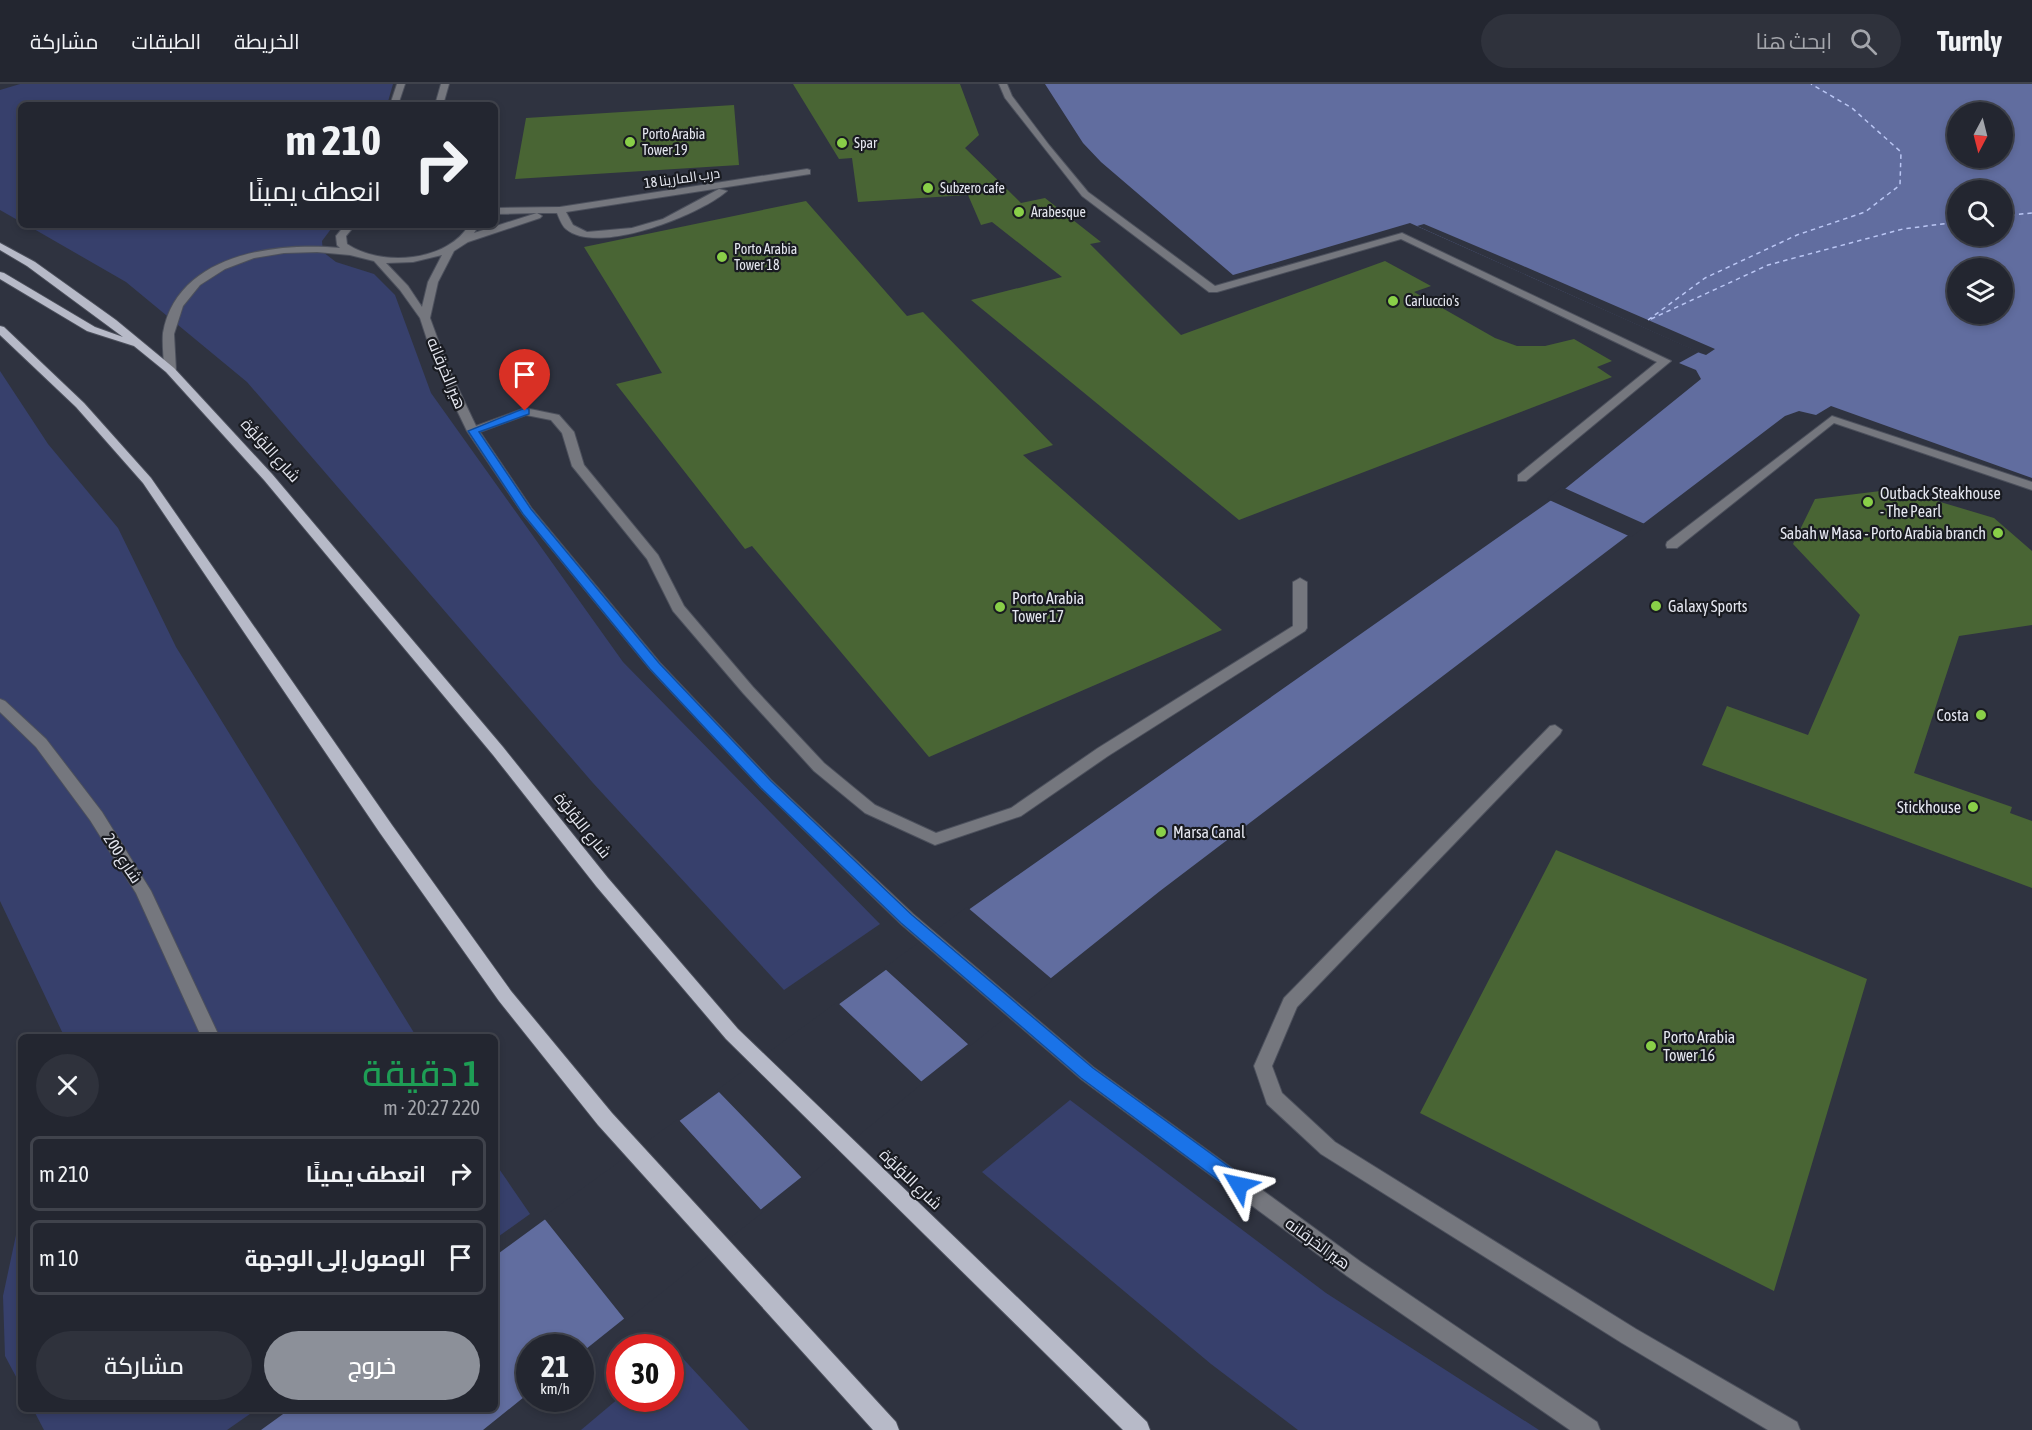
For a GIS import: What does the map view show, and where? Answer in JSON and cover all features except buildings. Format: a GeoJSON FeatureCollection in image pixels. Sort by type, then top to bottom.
{"type":"FeatureCollection","features":[{"type":"Feature","properties":{"kind":"main road","name":"شارع اللؤلؤة"},"geometry":{"type":"LineString","coordinates":[[0,246],[31,264],[112,322],[170,370],[268,477],[498,751],[602,882],[732,1034],[1139,1430]]}},
{"type":"Feature","properties":{"kind":"main road"},"geometry":{"type":"LineString","coordinates":[[0,275],[91,328],[139,346]]}},
{"type":"Feature","properties":{"kind":"main road"},"geometry":{"type":"LineString","coordinates":[[0,329],[80,405],[147,481],[379,819],[498,986],[605,1119],[888,1430]]}},
{"type":"Feature","properties":{"kind":"street"},"geometry":{"type":"LineString","coordinates":[[395,102],[401,84]]}},
{"type":"Feature","properties":{"kind":"street"},"geometry":{"type":"LineString","coordinates":[[440,102],[445,84]]}},
{"type":"Feature","properties":{"kind":"street"},"geometry":{"type":"LineString","coordinates":[[1003,84],[1008,96],[1046,147],[1086,194],[1213,290],[1402,236],[1665,362],[1522,478]]}},
{"type":"Feature","properties":{"kind":"street","name":"درب المارينا 18"},"geometry":{"type":"LineString","coordinates":[[498,211],[560,210],[807,172]]}},
{"type":"Feature","properties":{"kind":"street"},"geometry":{"type":"LineString","coordinates":[[560,210],[569,227],[586,235],[633,231],[666,221],[731,185]]}},
{"type":"Feature","properties":{"kind":"street","name":"درب المارينا 18"},"geometry":{"type":"LineString","coordinates":[[379,261],[417,258],[451,248],[466,239],[560,210]]}},
{"type":"Feature","properties":{"kind":"street"},"geometry":{"type":"LineString","coordinates":[[348,228],[341,236],[342,245],[349,252]]}},
{"type":"Feature","properties":{"kind":"street"},"geometry":{"type":"LineString","coordinates":[[466,239],[472,228]]}},
{"type":"Feature","properties":{"kind":"street"},"geometry":{"type":"LineString","coordinates":[[170,370],[167,354],[172,320],[190,287],[202,276],[237,260],[276,250],[315,248],[349,252],[379,261]]}},
{"type":"Feature","properties":{"kind":"street","name":"هير الخرقانه"},"geometry":{"type":"LineString","coordinates":[[425,318],[433,282],[451,248]]}},
{"type":"Feature","properties":{"kind":"street","name":"هير الخرقانه"},"geometry":{"type":"LineString","coordinates":[[379,261],[404,288],[425,318],[442,367],[473,431],[527,512],[655,666],[766,784],[907,919],[1087,1073],[1354,1269],[1589,1430]]}},
{"type":"Feature","properties":{"kind":"street"},"geometry":{"type":"LineString","coordinates":[[473,431],[525,411],[555,417],[568,432],[578,466],[653,558],[678,608],[748,690],[819,767],[870,808],[935,839],[1016,812],[1112,746],[1300,628],[1300,582]]}},
{"type":"Feature","properties":{"kind":"street"},"geometry":{"type":"LineString","coordinates":[[1672,545],[1832,419],[2032,486]]}},
{"type":"Feature","properties":{"kind":"street","name":"شارع 200"},"geometry":{"type":"LineString","coordinates":[[0,704],[41,743],[96,816],[143,891],[209,1034]]}},
{"type":"Feature","properties":{"kind":"street"},"geometry":{"type":"LineString","coordinates":[[1555,730],[1290,1003],[1263,1066],[1274,1098],[1328,1148],[1629,1336],[1789,1430]]}},
{"type":"Feature","properties":{"kind":"shaded area"},"geometry":{"type":"Polygon","coordinates":[[[20,84],[393,84],[388,102],[18,102],[18,220],[0,210],[0,90],[20,84]]]}},
{"type":"Feature","properties":{"kind":"shaded area"},"geometry":{"type":"Polygon","coordinates":[[[1045,84],[2032,84],[2032,478],[1831,406],[1816,415],[1799,411],[1785,416],[1160,891],[594,1343],[594,1334],[516,1334],[516,1403],[483,1430],[261,1430],[286,1412],[498,1412],[498,1254],[954,920],[1550,501],[1701,379],[1696,370],[1679,363],[1699,352],[1410,223],[1233,275],[1101,162],[1083,143],[1045,84]]]}},
{"type":"Feature","properties":{"kind":"shaded area"},"geometry":{"type":"Polygon","coordinates":[[[32,228],[332,228],[322,241],[323,252],[336,262],[374,274],[395,295],[431,393],[623,662],[880,924],[784,990],[593,783],[247,382],[126,282],[32,228]]]}},
{"type":"Feature","properties":{"kind":"shaded area"},"geometry":{"type":"Polygon","coordinates":[[[0,371],[48,444],[118,528],[176,647],[415,1034],[63,1034],[0,901],[0,371]]]}},
{"type":"Feature","properties":{"kind":"shaded area"},"geometry":{"type":"Polygon","coordinates":[[[1070,1100],[1326,1293],[1539,1430],[1298,1430],[1211,1364],[982,1172],[1070,1100]]]}},
{"type":"Feature","properties":{"kind":"shaded area"},"geometry":{"type":"Polygon","coordinates":[[[498,1167],[530,1214],[498,1237],[498,1167]]]}},
{"type":"Feature","properties":{"kind":"shaded area"},"geometry":{"type":"Polygon","coordinates":[[[18,1232],[18,1380],[5,1356],[3,1296],[18,1232]]]}},
{"type":"Feature","properties":{"kind":"shaded area"},"geometry":{"type":"Polygon","coordinates":[[[684,1360],[749,1430],[581,1430],[606,1409],[606,1412],[684,1412],[684,1360]]]}},
{"type":"Feature","properties":{"kind":"shaded area"},"geometry":{"type":"Polygon","coordinates":[[[35,1412],[253,1412],[227,1430],[44,1430],[35,1412]]]}},
{"type":"Feature","properties":{"kind":"pier"},"geometry":{"type":"Polygon","coordinates":[[[1424,224],[1715,349],[1706,355],[1700,353],[1417,226],[1424,224]]]}},
{"type":"Feature","properties":{"kind":"pier"},"geometry":{"type":"Polygon","coordinates":[[[1562,487],[1647,525],[1631,537],[1547,499],[1562,487]]]}},
{"type":"Feature","properties":{"kind":"pier"},"geometry":{"type":"Polygon","coordinates":[[[967,907],[1053,980],[970,1046],[884,968],[967,907]]]}},
{"type":"Feature","properties":{"kind":"pier"},"geometry":{"type":"Polygon","coordinates":[[[837,1002],[923,1083],[804,1180],[717,1090],[837,1002]]]}},
{"type":"Feature","properties":{"kind":"pier"},"geometry":{"type":"Polygon","coordinates":[[[678,1119],[763,1212],[626,1321],[543,1217],[678,1119]]]}},
{"type":"Feature","properties":{"kind":"ferry route"},"geometry":{"type":"LineString","coordinates":[[1648,320],[1705,278],[1797,235],[1865,212],[1900,185],[1901,152],[1852,108],[1811,84]]}},
{"type":"Feature","properties":{"kind":"ferry route"},"geometry":{"type":"LineString","coordinates":[[2013,215],[2032,213]]}},
{"type":"Feature","properties":{"kind":"ferry route"},"geometry":{"type":"LineString","coordinates":[[1651,319],[1768,265],[1903,229],[1947,223]]}},
{"type":"Feature","properties":{"kind":"place","name":"Porto Arabia Tower 19"},"geometry":{"type":"Point","coordinates":[630,142]}},
{"type":"Feature","properties":{"kind":"place","name":"Spar"},"geometry":{"type":"Point","coordinates":[842,143]}},
{"type":"Feature","properties":{"kind":"place","name":"Subzero cafe"},"geometry":{"type":"Point","coordinates":[928,188]}},
{"type":"Feature","properties":{"kind":"place","name":"Arabesque"},"geometry":{"type":"Point","coordinates":[1019,212]}},
{"type":"Feature","properties":{"kind":"place","name":"Porto Arabia Tower 18"},"geometry":{"type":"Point","coordinates":[722,257]}},
{"type":"Feature","properties":{"kind":"place","name":"Carluccio's"},"geometry":{"type":"Point","coordinates":[1393,301]}},
{"type":"Feature","properties":{"kind":"place","name":"Outback Steakhouse - The Pearl"},"geometry":{"type":"Point","coordinates":[1868,502]}},
{"type":"Feature","properties":{"kind":"place","name":"Sabah w Masa - Porto Arabia branch"},"geometry":{"type":"Point","coordinates":[1998,533]}},
{"type":"Feature","properties":{"kind":"place","name":"Galaxy Sports"},"geometry":{"type":"Point","coordinates":[1656,606]}},
{"type":"Feature","properties":{"kind":"place","name":"Porto Arabia Tower 17"},"geometry":{"type":"Point","coordinates":[1000,607]}},
{"type":"Feature","properties":{"kind":"place","name":"Costa"},"geometry":{"type":"Point","coordinates":[1981,715]}},
{"type":"Feature","properties":{"kind":"place","name":"Stickhouse"},"geometry":{"type":"Point","coordinates":[1973,807]}},
{"type":"Feature","properties":{"kind":"place","name":"Marsa Canal"},"geometry":{"type":"Point","coordinates":[1161,832]}},
{"type":"Feature","properties":{"kind":"place","name":"Porto Arabia Tower 16"},"geometry":{"type":"Point","coordinates":[1651,1046]}},
{"type":"Feature","properties":{"kind":"route"},"geometry":{"type":"LineString","coordinates":[[525,411],[473,431],[527,512],[655,666],[766,784],[907,919],[1087,1073],[1239,1185]]}}]}
